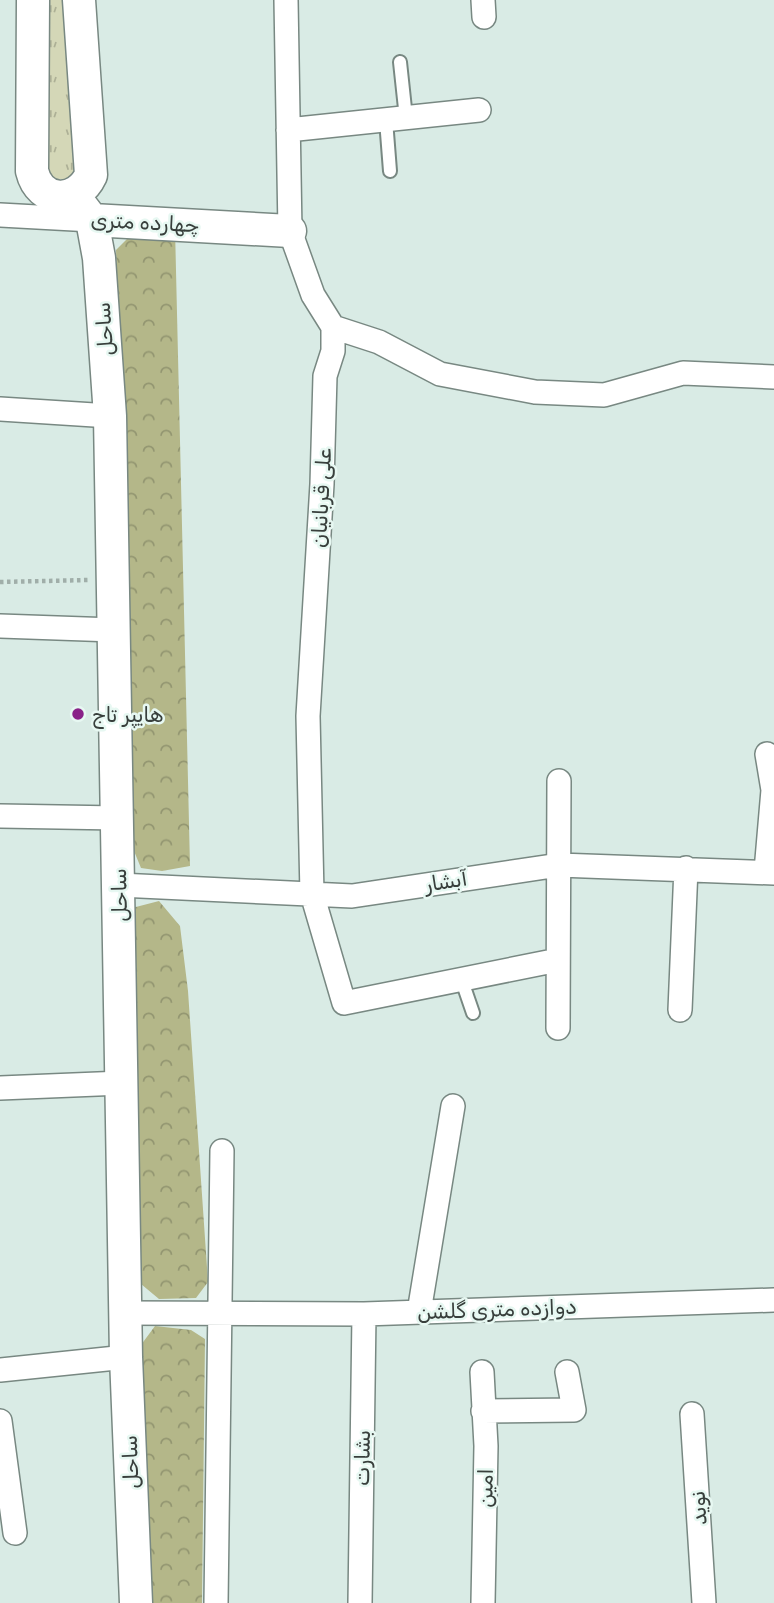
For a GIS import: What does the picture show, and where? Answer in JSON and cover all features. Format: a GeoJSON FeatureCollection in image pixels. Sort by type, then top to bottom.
{"type":"FeatureCollection","features":[{"type":"Feature","properties":{"kind":"street"},"geometry":{"type":"LineString","coordinates":[[33,0],[32,171],[34,180],[46,194],[64,198],[81,190],[91,175],[79,0]]}},
{"type":"Feature","properties":{"kind":"street"},"geometry":{"type":"LineString","coordinates":[[286,0],[290,231],[313,295],[333,327],[379,342],[440,374],[535,392],[604,394],[683,373],[774,377]]}},
{"type":"Feature","properties":{"kind":"street"},"geometry":{"type":"LineString","coordinates":[[288,130],[479,110]]}},
{"type":"Feature","properties":{"kind":"street","name":"ساحل"},"geometry":{"type":"LineString","coordinates":[[73,195],[92,220],[99,258],[110,416],[125,1313],[136,1603]]}},
{"type":"Feature","properties":{"kind":"street","name":"چهارده متری"},"geometry":{"type":"LineString","coordinates":[[0,215],[290,231]]}},
{"type":"Feature","properties":{"kind":"street","name":"علی قربانیان"},"geometry":{"type":"LineString","coordinates":[[333,327],[333,351],[325,376],[322,484],[308,716],[312,894],[344,1003],[461,978]]}},
{"type":"Feature","properties":{"kind":"street"},"geometry":{"type":"LineString","coordinates":[[0,409],[110,416]]}},
{"type":"Feature","properties":{"kind":"street"},"geometry":{"type":"LineString","coordinates":[[0,626],[114,630]]}},
{"type":"Feature","properties":{"kind":"street"},"geometry":{"type":"LineString","coordinates":[[767,754],[773,790],[770,872]]}},
{"type":"Feature","properties":{"kind":"street"},"geometry":{"type":"LineString","coordinates":[[558,1028],[559,781]]}},
{"type":"Feature","properties":{"kind":"street"},"geometry":{"type":"LineString","coordinates":[[0,816],[118,818]]}},
{"type":"Feature","properties":{"kind":"street","name":"آبشار"},"geometry":{"type":"LineString","coordinates":[[119,885],[352,896],[559,865],[770,872]]}},
{"type":"Feature","properties":{"kind":"street"},"geometry":{"type":"LineString","coordinates":[[680,1010],[686,868]]}},
{"type":"Feature","properties":{"kind":"street"},"geometry":{"type":"LineString","coordinates":[[461,978],[558,960]]}},
{"type":"Feature","properties":{"kind":"street"},"geometry":{"type":"LineString","coordinates":[[0,1088],[122,1083]]}},
{"type":"Feature","properties":{"kind":"street"},"geometry":{"type":"LineString","coordinates":[[419,1312],[453,1106]]}},
{"type":"Feature","properties":{"kind":"street"},"geometry":{"type":"LineString","coordinates":[[216,1603],[222,1151]]}},
{"type":"Feature","properties":{"kind":"street","name":"دوازده متری گلشن"},"geometry":{"type":"LineString","coordinates":[[125,1313],[364,1314],[774,1300]]}},
{"type":"Feature","properties":{"kind":"street","name":"بشارت"},"geometry":{"type":"LineString","coordinates":[[360,1603],[364,1314]]}},
{"type":"Feature","properties":{"kind":"street"},"geometry":{"type":"LineString","coordinates":[[0,1370],[126,1357]]}},
{"type":"Feature","properties":{"kind":"street","name":"امین"},"geometry":{"type":"LineString","coordinates":[[482,1372],[483,1603]]}},
{"type":"Feature","properties":{"kind":"street"},"geometry":{"type":"LineString","coordinates":[[484,1411],[574,1410],[566,1372]]}},
{"type":"Feature","properties":{"kind":"street","name":"نوید"},"geometry":{"type":"LineString","coordinates":[[692,1413],[704,1603]]}},
{"type":"Feature","properties":{"kind":"street"},"geometry":{"type":"LineString","coordinates":[[0,1421],[15,1533]]}},
{"type":"Feature","properties":{"kind":"lane"},"geometry":{"type":"LineString","coordinates":[[390,171],[400,62]]}},
{"type":"Feature","properties":{"kind":"lane"},"geometry":{"type":"LineString","coordinates":[[461,978],[473,1013]]}},
{"type":"Feature","properties":{"kind":"path"},"geometry":{"type":"LineString","coordinates":[[0,582],[113,580]]}},
{"type":"Feature","properties":{"kind":"green space"},"geometry":{"type":"Polygon","coordinates":[[[41,0],[69,0],[79,171],[71,179],[55,179],[40,169],[41,0]]]}},
{"type":"Feature","properties":{"kind":"green space"},"geometry":{"type":"Polygon","coordinates":[[[139,227],[175,228],[190,866],[162,871],[141,868],[134,851],[116,250],[139,227]]]}},
{"type":"Feature","properties":{"kind":"green space"},"geometry":{"type":"Polygon","coordinates":[[[159,901],[180,926],[188,991],[208,1282],[196,1298],[159,1299],[141,1284],[132,908],[159,901]]]}},
{"type":"Feature","properties":{"kind":"green space"},"geometry":{"type":"Polygon","coordinates":[[[155,1326],[191,1330],[205,1339],[202,1603],[148,1603],[138,1349],[155,1326]]]}},
{"type":"Feature","properties":{"kind":"place","name":"هایپر تاج"},"geometry":{"type":"Point","coordinates":[78,714]}}]}
